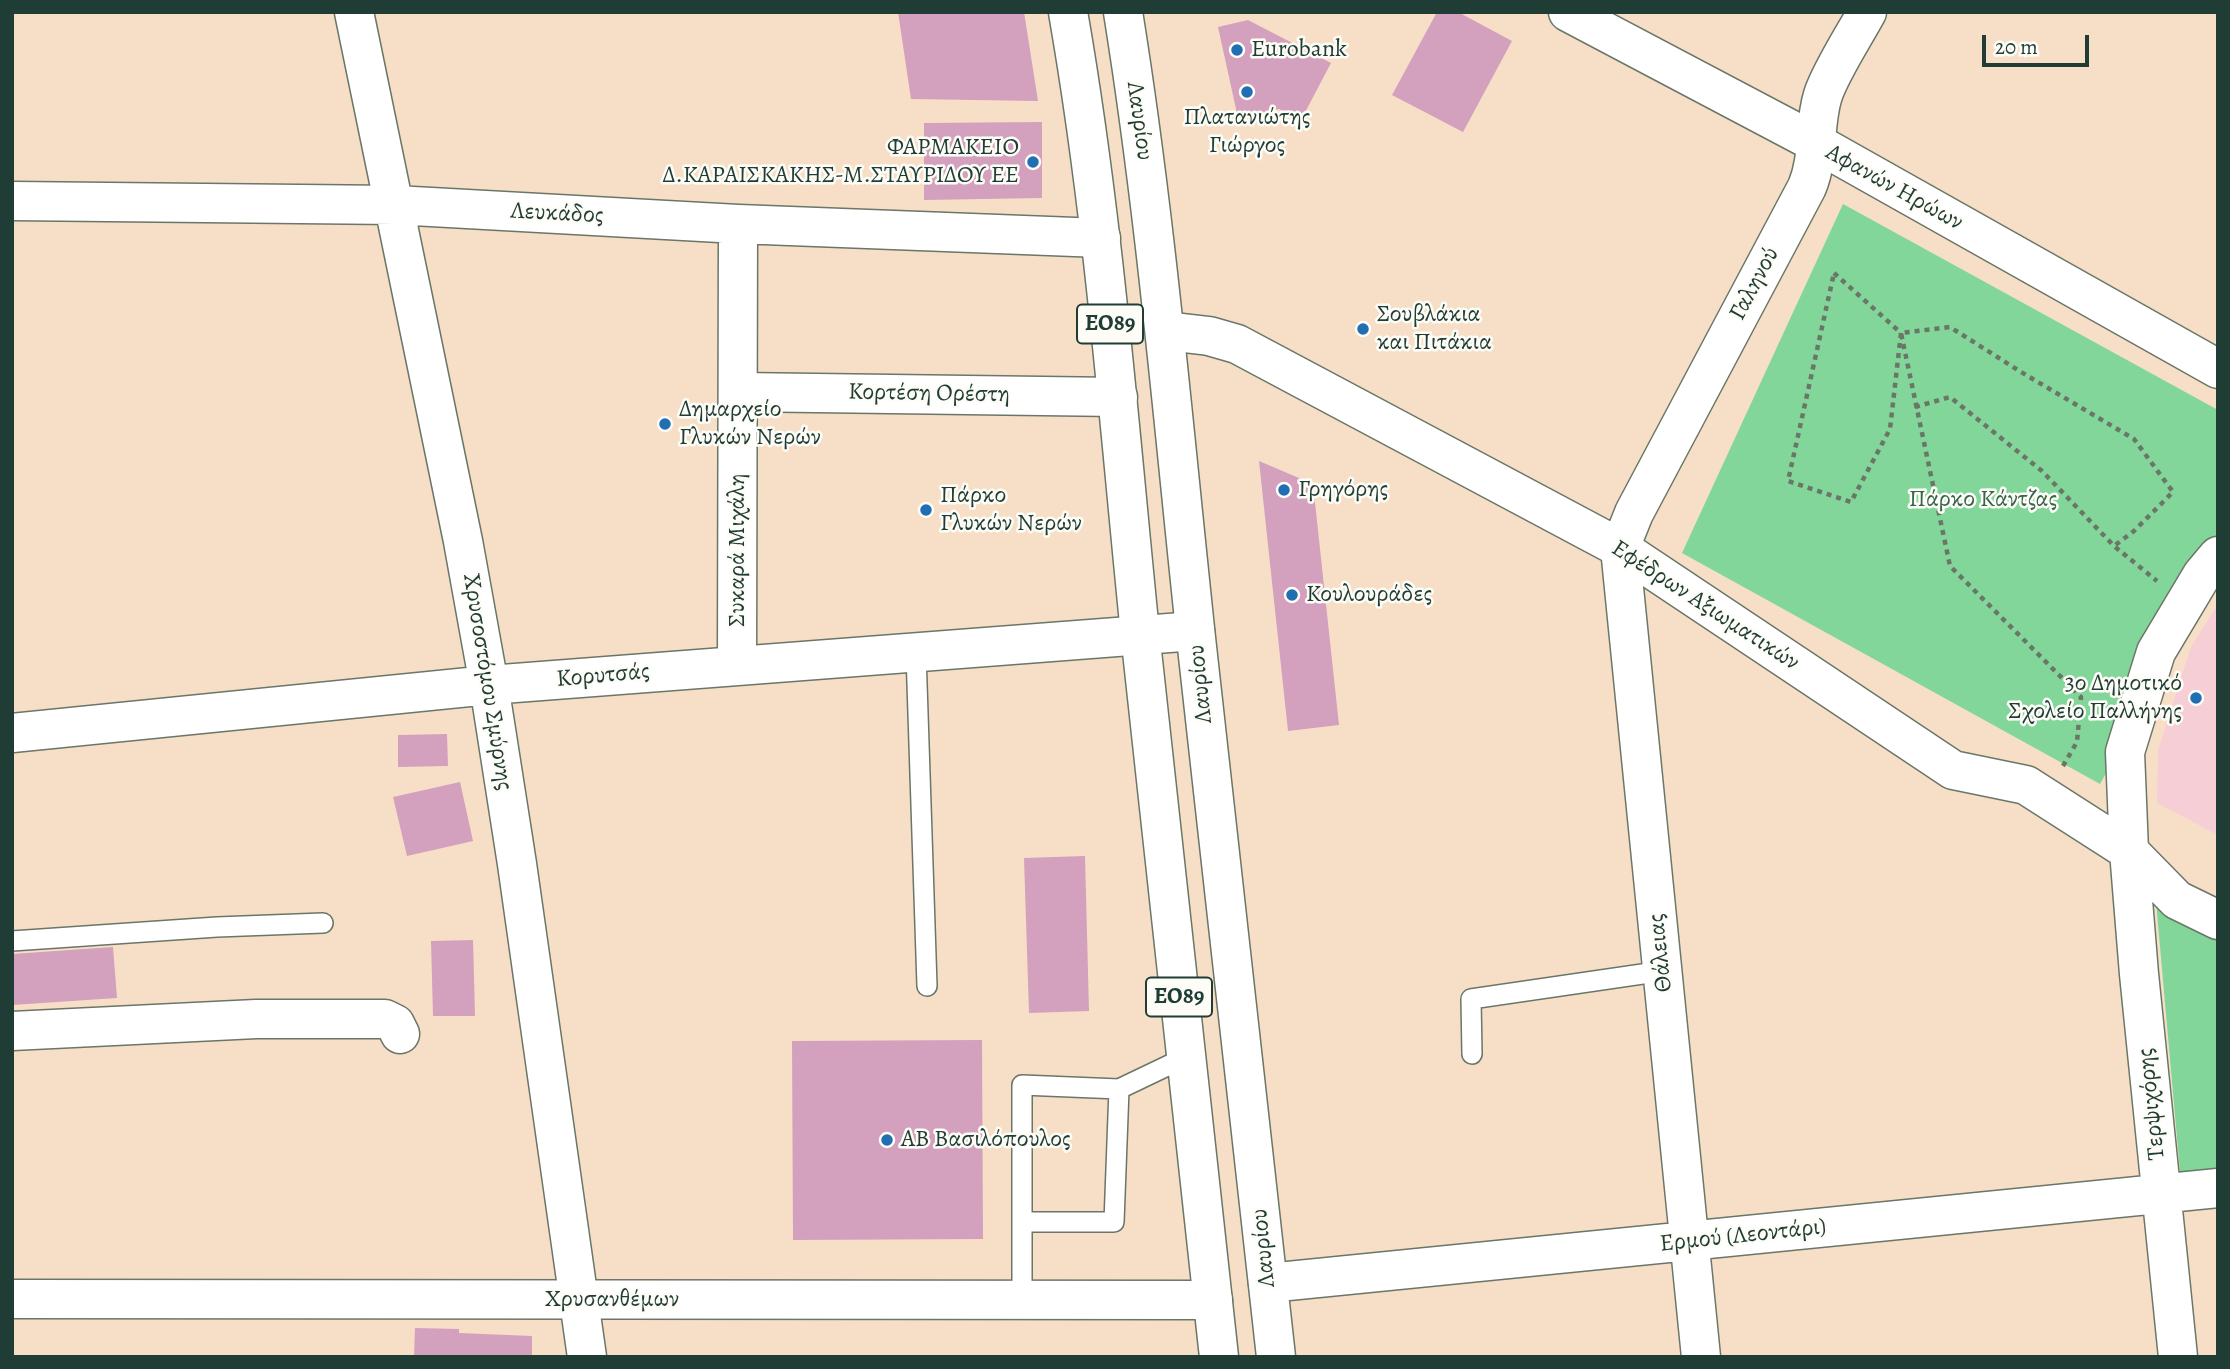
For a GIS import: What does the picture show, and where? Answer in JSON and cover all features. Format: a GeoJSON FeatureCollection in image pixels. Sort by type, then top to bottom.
{"type":"FeatureCollection","features":[{"type":"Feature","properties":{"kind":"street","name":"Χρυσοστόμου Σμύρνης"},"geometry":{"type":"LineString","coordinates":[[354,12],[463,541],[489,685],[587,1357]]}},
{"type":"Feature","properties":{"kind":"street","name":"ΕΟ89"},"geometry":{"type":"LineString","coordinates":[[1068,12],[1101,238],[1140,636],[1219,1357]]}},
{"type":"Feature","properties":{"kind":"street","name":"Αφανών Ηρώων"},"geometry":{"type":"LineString","coordinates":[[1568,12],[1818,144],[2218,369]]}},
{"type":"Feature","properties":{"kind":"street","name":"Γαληνού"},"geometry":{"type":"LineString","coordinates":[[1620,548],[1634,513],[1807,187],[1818,144],[1817,122],[1824,93],[1867,12]]}},
{"type":"Feature","properties":{"kind":"street","name":"Λαυρίου"},"geometry":{"type":"LineString","coordinates":[[1126,13],[1166,331],[1195,631],[1276,1357]]}},
{"type":"Feature","properties":{"kind":"street","name":"Λευκάδος"},"geometry":{"type":"LineString","coordinates":[[12,201],[395,205],[738,224],[1101,238]]}},
{"type":"Feature","properties":{"kind":"street","name":"Συκαρά Μιχάλη"},"geometry":{"type":"LineString","coordinates":[[737,666],[738,224]]}},
{"type":"Feature","properties":{"kind":"street","name":"Εφέδρων Αξιωματικών"},"geometry":{"type":"LineString","coordinates":[[1166,331],[1209,336],[1237,344],[1620,548],[1953,770],[2026,785],[2046,797],[2129,851],[2177,900],[2218,920]]}},
{"type":"Feature","properties":{"kind":"street","name":"Κορτέση Ορέστη"},"geometry":{"type":"LineString","coordinates":[[739,392],[1118,397]]}},
{"type":"Feature","properties":{"kind":"street","name":"Θάλειας"},"geometry":{"type":"LineString","coordinates":[[1620,548],[1701,1357]]}},
{"type":"Feature","properties":{"kind":"street","name":"Τερψιχόρης"},"geometry":{"type":"LineString","coordinates":[[2178,1357],[2160,1194],[2129,851],[2125,752],[2156,652],[2202,575],[2218,556]]}},
{"type":"Feature","properties":{"kind":"street","name":"Κορυτσάς"},"geometry":{"type":"LineString","coordinates":[[12,733],[489,685],[1195,631]]}},
{"type":"Feature","properties":{"kind":"street"},"geometry":{"type":"LineString","coordinates":[[12,1031],[256,1019],[385,1019],[395,1024],[400,1034]]}},
{"type":"Feature","properties":{"kind":"street","name":"Ερμού (Λεοντάρι)"},"geometry":{"type":"LineString","coordinates":[[1268,1283],[2218,1188]]}},
{"type":"Feature","properties":{"kind":"street","name":"Χρυσανθέμων"},"geometry":{"type":"LineString","coordinates":[[12,1299],[1213,1300]]}},
{"type":"Feature","properties":{"kind":"lane"},"geometry":{"type":"LineString","coordinates":[[916,653],[927,986]]}},
{"type":"Feature","properties":{"kind":"lane"},"geometry":{"type":"LineString","coordinates":[[12,941],[217,927],[323,923]]}},
{"type":"Feature","properties":{"kind":"lane"},"geometry":{"type":"LineString","coordinates":[[1472,1054],[1471,999],[1663,971]]}},
{"type":"Feature","properties":{"kind":"lane"},"geometry":{"type":"LineString","coordinates":[[1022,1301],[1022,1085],[1119,1089],[1186,1057]]}},
{"type":"Feature","properties":{"kind":"lane"},"geometry":{"type":"LineString","coordinates":[[1022,1222],[1114,1222],[1119,1089]]}},
{"type":"Feature","properties":{"kind":"path"},"geometry":{"type":"LineString","coordinates":[[1901,333],[1890,429],[1851,502],[1788,481],[1834,273],[1901,333],[1950,566],[2081,697],[2077,742],[2046,797]]}},
{"type":"Feature","properties":{"kind":"path"},"geometry":{"type":"LineString","coordinates":[[1901,333],[1950,327],[2134,439],[2174,492],[2134,531],[2114,546]]}},
{"type":"Feature","properties":{"kind":"path"},"geometry":{"type":"LineString","coordinates":[[1915,407],[1950,397],[2042,471],[2114,546],[2185,603]]}},
{"type":"Feature","properties":{"kind":"shaded area","name":"3ο Δημοτικό Σχολείο Παλλήνης"},"geometry":{"type":"Polygon","coordinates":[[[2218,604],[2218,835],[2157,803],[2158,750],[2191,647],[2218,604]]]}},
{"type":"Feature","properties":{"kind":"green space","name":"Πάρκο Κάντζας"},"geometry":{"type":"Polygon","coordinates":[[[1843,204],[2218,410],[2218,572],[2100,784],[1682,553],[1843,204]]]}},
{"type":"Feature","properties":{"kind":"green space"},"geometry":{"type":"Polygon","coordinates":[[[2153,868],[2218,907],[2218,1179],[2181,1183],[2153,868]]]}},
{"type":"Feature","properties":{"kind":"building"},"geometry":{"type":"Polygon","coordinates":[[[898,12],[1024,12],[1038,101],[911,99],[898,12]]]}},
{"type":"Feature","properties":{"kind":"building"},"geometry":{"type":"Polygon","coordinates":[[[1437,12],[1458,12],[1512,41],[1463,132],[1392,95],[1437,12]]]}},
{"type":"Feature","properties":{"kind":"building"},"geometry":{"type":"Polygon","coordinates":[[[1248,20],[1331,63],[1301,120],[1279,109],[1238,118],[1218,27],[1248,20]]]}},
{"type":"Feature","properties":{"kind":"building"},"geometry":{"type":"Polygon","coordinates":[[[1042,122],[1042,198],[924,200],[924,123],[1042,122]]]}},
{"type":"Feature","properties":{"kind":"building"},"geometry":{"type":"Polygon","coordinates":[[[1259,461],[1313,484],[1339,725],[1288,731],[1259,461]]]}},
{"type":"Feature","properties":{"kind":"building"},"geometry":{"type":"Polygon","coordinates":[[[447,734],[448,766],[398,767],[398,735],[447,734]]]}},
{"type":"Feature","properties":{"kind":"building"},"geometry":{"type":"Polygon","coordinates":[[[460,782],[473,841],[407,856],[393,797],[460,782]]]}},
{"type":"Feature","properties":{"kind":"building"},"geometry":{"type":"Polygon","coordinates":[[[1085,856],[1089,1011],[1029,1013],[1024,858],[1085,856]]]}},
{"type":"Feature","properties":{"kind":"building"},"geometry":{"type":"Polygon","coordinates":[[[473,940],[475,1016],[433,1016],[431,941],[473,940]]]}},
{"type":"Feature","properties":{"kind":"building"},"geometry":{"type":"Polygon","coordinates":[[[113,947],[117,998],[12,1005],[12,954],[113,947]]]}},
{"type":"Feature","properties":{"kind":"building","name":"ΑΒ Βασιλόπουλος"},"geometry":{"type":"Polygon","coordinates":[[[982,1040],[983,1239],[793,1240],[792,1041],[982,1040]]]}},
{"type":"Feature","properties":{"kind":"building"},"geometry":{"type":"Polygon","coordinates":[[[415,1328],[532,1336],[532,1357],[414,1357],[415,1328]]]}},
{"type":"Feature","properties":{"kind":"place","name":"Eurobank"},"geometry":{"type":"Point","coordinates":[1237,50]}},
{"type":"Feature","properties":{"kind":"place","name":"Πλατανιώτης Γιώργος"},"geometry":{"type":"Point","coordinates":[1247,92]}},
{"type":"Feature","properties":{"kind":"place","name":"ΦΑΡΜΑΚΕΙΟ Δ.ΚΑΡΑΙΣΚΑΚΗΣ-Μ.ΣΤΑΥΡΙΔΟΥ ΕΕ"},"geometry":{"type":"Point","coordinates":[1033,162]}},
{"type":"Feature","properties":{"kind":"place","name":"Σουβλάκια και Πιτάκια"},"geometry":{"type":"Point","coordinates":[1363,329]}},
{"type":"Feature","properties":{"kind":"place","name":"Δημαρχείο Γλυκών Νερών"},"geometry":{"type":"Point","coordinates":[665,424]}},
{"type":"Feature","properties":{"kind":"place","name":"Γρηγόρης"},"geometry":{"type":"Point","coordinates":[1284,490]}},
{"type":"Feature","properties":{"kind":"place","name":"Πάρκο Γλυκών Νερών"},"geometry":{"type":"Point","coordinates":[926,510]}},
{"type":"Feature","properties":{"kind":"place","name":"Κουλουράδες"},"geometry":{"type":"Point","coordinates":[1292,595]}},
{"type":"Feature","properties":{"kind":"place","name":"3ο Δημοτικό Σχολείο Παλλήνης"},"geometry":{"type":"Point","coordinates":[2196,698]}},
{"type":"Feature","properties":{"kind":"place","name":"ΑΒ Βασιλόπουλος"},"geometry":{"type":"Point","coordinates":[887,1140]}}]}
